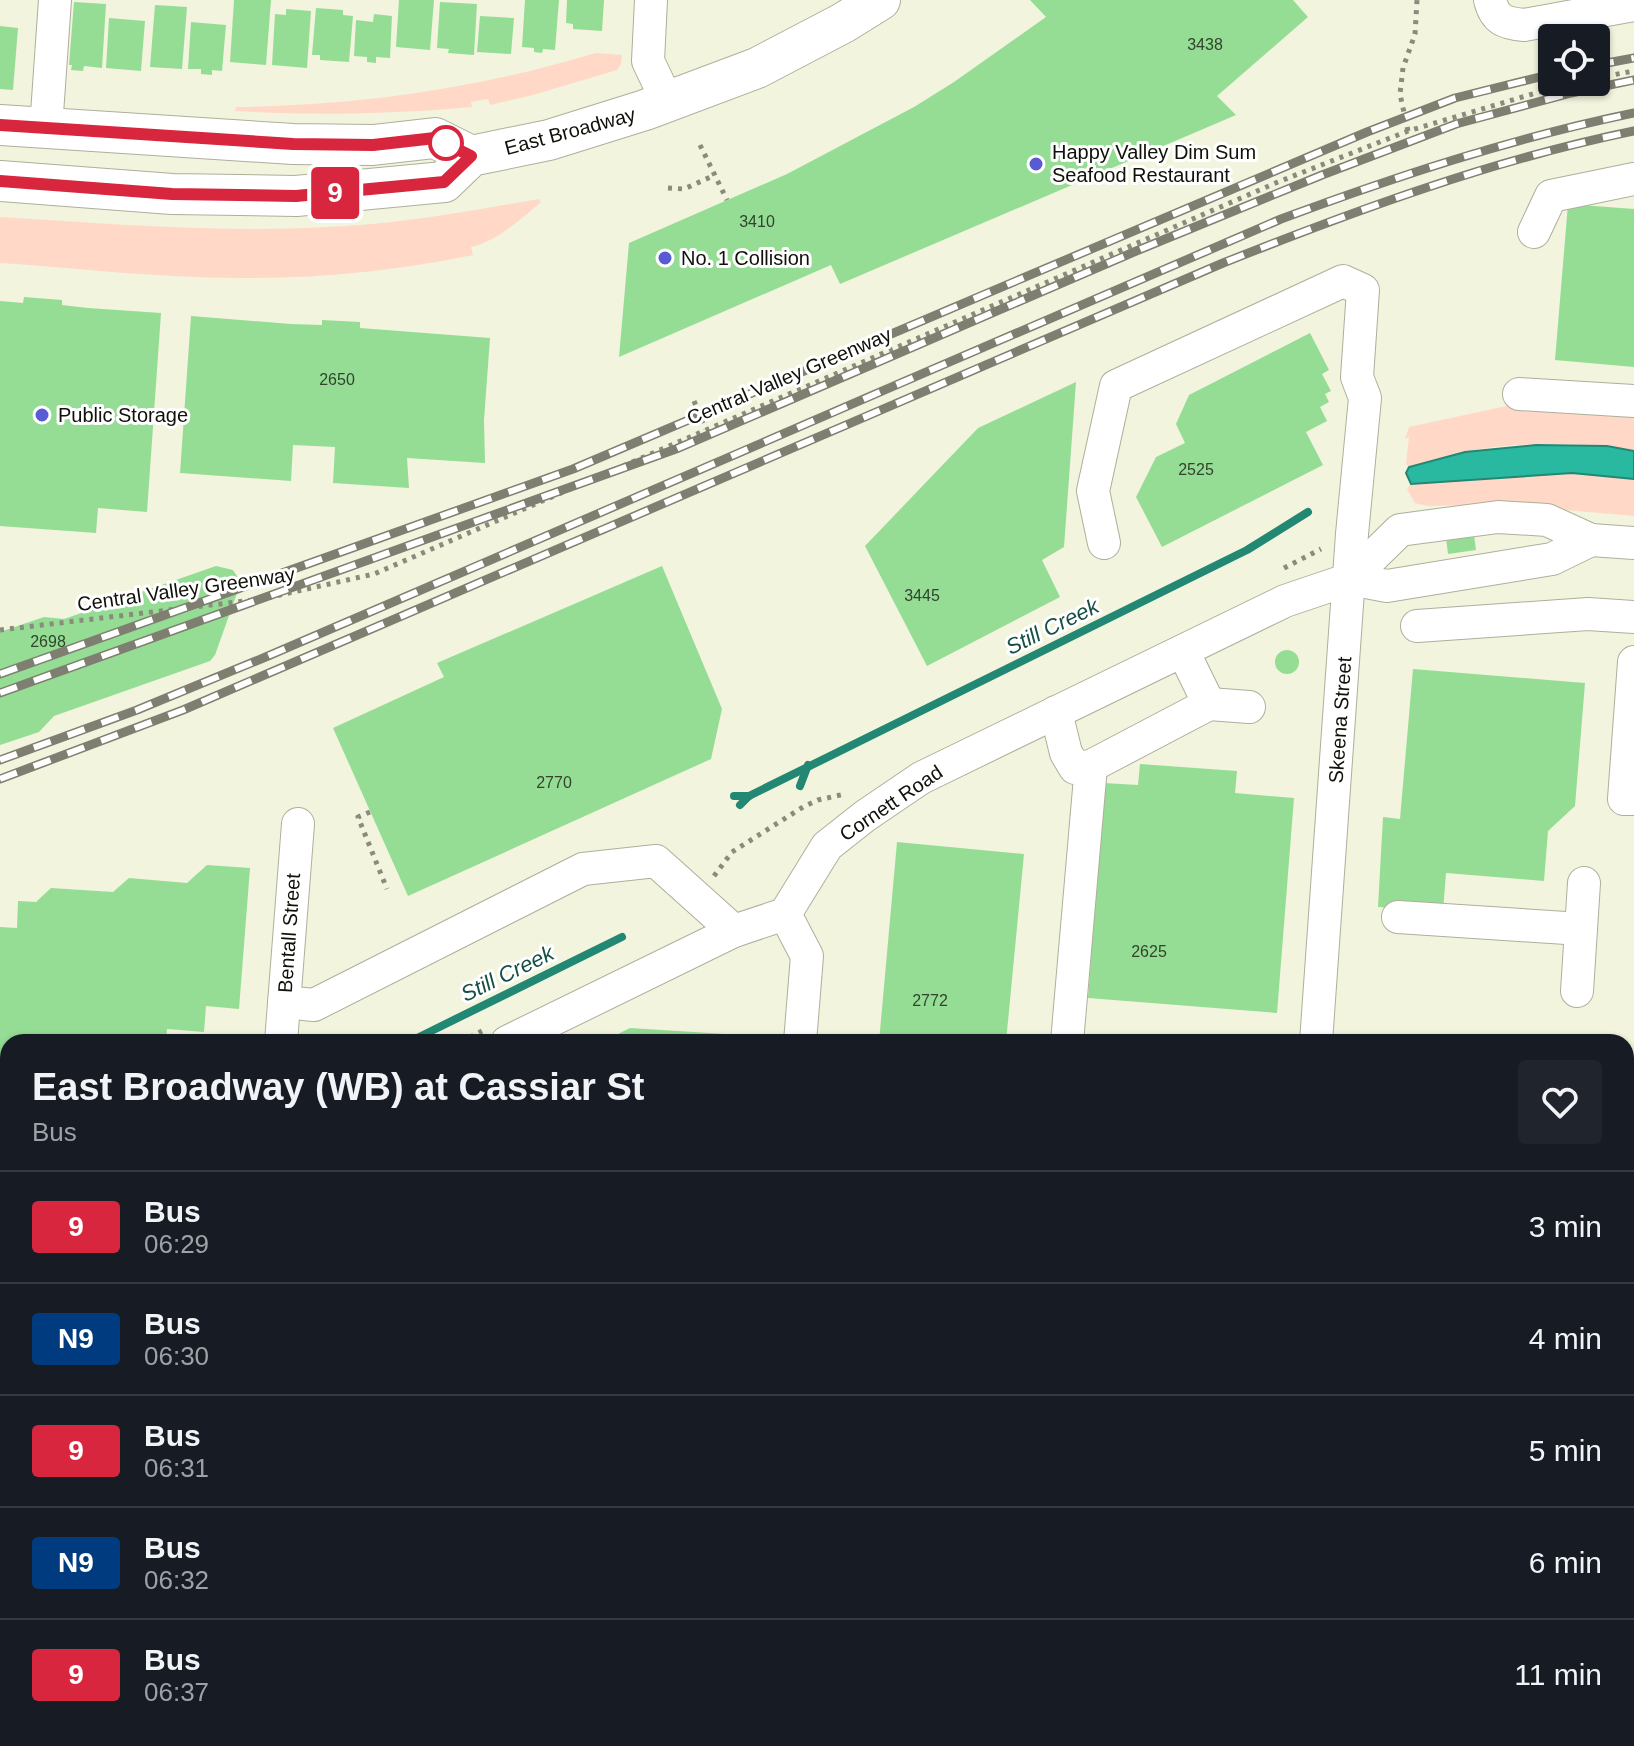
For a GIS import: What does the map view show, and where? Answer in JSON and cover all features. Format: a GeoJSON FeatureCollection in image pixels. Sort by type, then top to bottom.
{"type":"FeatureCollection","features":[{"type":"Feature","properties":{"kind":"main road","name":"East Broadway"},"geometry":{"type":"LineString","coordinates":[[471,156],[549,140],[668,103],[757,68],[880,0]]}},
{"type":"Feature","properties":{"kind":"main road"},"geometry":{"type":"LineString","coordinates":[[0,125],[293,144],[373,145],[435,138],[471,156],[444,182],[296,196],[172,194],[0,181]]}},
{"type":"Feature","properties":{"kind":"street"},"geometry":{"type":"LineString","coordinates":[[46,128],[55,0]]}},
{"type":"Feature","properties":{"kind":"street"},"geometry":{"type":"LineString","coordinates":[[651,0],[648,61],[668,103]]}},
{"type":"Feature","properties":{"kind":"street"},"geometry":{"type":"LineString","coordinates":[[1490,0],[1495,16],[1507,23],[1524,25],[1634,5]]}},
{"type":"Feature","properties":{"kind":"street"},"geometry":{"type":"LineString","coordinates":[[1534,232],[1551,196],[1634,179]]}},
{"type":"Feature","properties":{"kind":"street","name":"Skeena Street"},"geometry":{"type":"LineString","coordinates":[[1104,543],[1093,491],[1116,386],[1343,281],[1363,290],[1357,377],[1365,398],[1352,534],[1317,1034]]}},
{"type":"Feature","properties":{"kind":"street"},"geometry":{"type":"LineString","coordinates":[[1519,394],[1634,401]]}},
{"type":"Feature","properties":{"kind":"street"},"geometry":{"type":"LineString","coordinates":[[1350,579],[1400,530],[1498,517],[1547,520],[1591,540],[1634,543]]}},
{"type":"Feature","properties":{"kind":"street"},"geometry":{"type":"LineString","coordinates":[[1350,579],[1387,586],[1552,559],[1591,540]]}},
{"type":"Feature","properties":{"kind":"street","name":"Cornett Road"},"geometry":{"type":"LineString","coordinates":[[785,914],[827,846],[921,778],[1285,601],[1350,579]]}},
{"type":"Feature","properties":{"kind":"street"},"geometry":{"type":"LineString","coordinates":[[1417,626],[1588,614],[1634,617]]}},
{"type":"Feature","properties":{"kind":"street"},"geometry":{"type":"LineString","coordinates":[[1183,651],[1209,704]]}},
{"type":"Feature","properties":{"kind":"street"},"geometry":{"type":"LineString","coordinates":[[1634,662],[1624,799],[1634,799]]}},
{"type":"Feature","properties":{"kind":"street"},"geometry":{"type":"LineString","coordinates":[[1056,712],[1066,753],[1075,768],[1091,766],[1209,704],[1249,707]]}},
{"type":"Feature","properties":{"kind":"street"},"geometry":{"type":"LineString","coordinates":[[1068,1034],[1091,766]]}},
{"type":"Feature","properties":{"kind":"street","name":"Bentall Street"},"geometry":{"type":"LineString","coordinates":[[282,1034],[298,824]]}},
{"type":"Feature","properties":{"kind":"street"},"geometry":{"type":"LineString","coordinates":[[284,1002],[314,1005],[583,869],[656,861],[734,931]]}},
{"type":"Feature","properties":{"kind":"street"},"geometry":{"type":"LineString","coordinates":[[1577,991],[1584,883]]}},
{"type":"Feature","properties":{"kind":"street"},"geometry":{"type":"LineString","coordinates":[[523,1034],[734,931],[785,914],[807,956],[801,1034]]}},
{"type":"Feature","properties":{"kind":"street"},"geometry":{"type":"LineString","coordinates":[[1398,917],[1581,929]]}},
{"type":"Feature","properties":{"kind":"path"},"geometry":{"type":"LineString","coordinates":[[1408,131],[1400,94],[1403,68],[1415,34],[1417,0]]}},
{"type":"Feature","properties":{"kind":"path"},"geometry":{"type":"LineString","coordinates":[[1610,75],[1634,71]]}},
{"type":"Feature","properties":{"kind":"path","name":"Central Valley Greenway"},"geometry":{"type":"LineString","coordinates":[[0,630],[262,599],[374,574],[1278,182],[1408,131],[1538,92]]}},
{"type":"Feature","properties":{"kind":"path"},"geometry":{"type":"LineString","coordinates":[[700,145],[727,200]]}},
{"type":"Feature","properties":{"kind":"path"},"geometry":{"type":"LineString","coordinates":[[668,188],[684,189],[715,175]]}},
{"type":"Feature","properties":{"kind":"path"},"geometry":{"type":"LineString","coordinates":[[694,401],[705,429]]}},
{"type":"Feature","properties":{"kind":"path"},"geometry":{"type":"LineString","coordinates":[[370,812],[358,817],[387,889]]}},
{"type":"Feature","properties":{"kind":"shaded area"},"geometry":{"type":"Polygon","coordinates":[[[596,53],[622,55],[621,64],[617,70],[490,105],[488,99],[471,102],[472,107],[412,111],[324,114],[235,111],[236,107],[327,103],[418,93],[508,76],[596,53]]]}},
{"type":"Feature","properties":{"kind":"shaded area"},"geometry":{"type":"Polygon","coordinates":[[[539,199],[541,202],[508,229],[471,247],[473,255],[385,270],[296,277],[207,278],[0,263],[0,217],[173,227],[303,228],[395,222],[539,199]]]}},
{"type":"Feature","properties":{"kind":"shaded area"},"geometry":{"type":"Polygon","coordinates":[[[1525,402],[1634,415],[1634,451],[1571,444],[1527,444],[1464,452],[1409,467],[1406,464],[1409,437],[1405,439],[1409,427],[1525,402]]]}},
{"type":"Feature","properties":{"kind":"shaded area"},"geometry":{"type":"Polygon","coordinates":[[[1572,473],[1634,479],[1634,516],[1498,504],[1427,506],[1415,503],[1407,489],[1411,484],[1572,473]]]}},
{"type":"Feature","properties":{"kind":"water"},"geometry":{"type":"Polygon","coordinates":[[[1536,445],[1607,446],[1634,451],[1634,479],[1572,473],[1411,484],[1406,473],[1409,467],[1465,452],[1536,445]]]}},
{"type":"Feature","properties":{"kind":"building"},"geometry":{"type":"Polygon","coordinates":[[[234,0],[271,0],[266,65],[230,62],[234,0]]]}},
{"type":"Feature","properties":{"kind":"building"},"geometry":{"type":"Polygon","coordinates":[[[399,0],[434,0],[430,50],[396,47],[399,0]]]}},
{"type":"Feature","properties":{"kind":"building"},"geometry":{"type":"Polygon","coordinates":[[[525,0],[559,0],[555,50],[543,49],[542,53],[534,52],[534,48],[522,47],[525,0]]]}},
{"type":"Feature","properties":{"kind":"building"},"geometry":{"type":"Polygon","coordinates":[[[567,0],[604,0],[602,31],[573,29],[573,24],[566,23],[567,0]]]}},
{"type":"Feature","properties":{"kind":"building"},"geometry":{"type":"Polygon","coordinates":[[[1030,0],[1293,0],[1308,17],[1217,96],[1236,115],[840,284],[831,265],[619,357],[629,243],[787,174],[914,107],[1046,17],[1030,0]]]}},
{"type":"Feature","properties":{"kind":"building"},"geometry":{"type":"Polygon","coordinates":[[[74,2],[106,4],[102,68],[84,66],[83,71],[71,70],[74,2]]]}},
{"type":"Feature","properties":{"kind":"building"},"geometry":{"type":"Polygon","coordinates":[[[440,2],[477,4],[474,55],[448,53],[449,49],[437,48],[440,2]]]}},
{"type":"Feature","properties":{"kind":"building"},"geometry":{"type":"Polygon","coordinates":[[[155,5],[187,7],[182,69],[150,67],[155,5]]]}},
{"type":"Feature","properties":{"kind":"building"},"geometry":{"type":"Polygon","coordinates":[[[316,8],[343,10],[343,15],[353,16],[349,62],[320,60],[320,55],[312,55],[316,8]]]}},
{"type":"Feature","properties":{"kind":"building"},"geometry":{"type":"Polygon","coordinates":[[[286,9],[311,11],[307,68],[272,65],[275,14],[286,15],[286,9]]]}},
{"type":"Feature","properties":{"kind":"building"},"geometry":{"type":"Polygon","coordinates":[[[374,14],[392,16],[390,58],[376,57],[376,63],[367,62],[367,57],[354,56],[356,20],[373,22],[374,14]]]}},
{"type":"Feature","properties":{"kind":"building"},"geometry":{"type":"Polygon","coordinates":[[[480,16],[514,18],[511,54],[477,52],[480,16]]]}},
{"type":"Feature","properties":{"kind":"building"},"geometry":{"type":"Polygon","coordinates":[[[109,18],[145,21],[141,71],[106,68],[109,18]]]}},
{"type":"Feature","properties":{"kind":"building"},"geometry":{"type":"Polygon","coordinates":[[[191,22],[226,25],[222,71],[212,70],[212,75],[201,74],[201,69],[188,69],[191,22]]]}},
{"type":"Feature","properties":{"kind":"building"},"geometry":{"type":"Polygon","coordinates":[[[0,26],[18,28],[13,90],[0,89],[0,26]]]}},
{"type":"Feature","properties":{"kind":"building"},"geometry":{"type":"Polygon","coordinates":[[[1568,204],[1634,209],[1634,367],[1555,360],[1568,204]]]}},
{"type":"Feature","properties":{"kind":"building"},"geometry":{"type":"Polygon","coordinates":[[[24,297],[62,300],[62,305],[161,313],[147,512],[98,508],[96,533],[0,526],[0,301],[23,303],[24,297]]]}},
{"type":"Feature","properties":{"kind":"building"},"geometry":{"type":"Polygon","coordinates":[[[191,316],[291,324],[322,325],[322,320],[360,322],[360,328],[490,338],[484,420],[485,463],[407,458],[409,488],[333,483],[335,447],[293,445],[291,481],[180,473],[191,316]]]}},
{"type":"Feature","properties":{"kind":"building"},"geometry":{"type":"Polygon","coordinates":[[[1310,333],[1329,370],[1322,374],[1331,391],[1325,394],[1329,402],[1320,407],[1327,421],[1306,432],[1323,465],[1162,547],[1136,497],[1156,457],[1185,443],[1176,424],[1189,395],[1310,333]]]}},
{"type":"Feature","properties":{"kind":"building"},"geometry":{"type":"Polygon","coordinates":[[[1076,382],[1064,547],[1042,560],[1060,597],[927,666],[865,546],[978,428],[1076,382]]]}},
{"type":"Feature","properties":{"kind":"building"},"geometry":{"type":"Polygon","coordinates":[[[1474,535],[1476,550],[1448,554],[1446,538],[1474,535]]]}},
{"type":"Feature","properties":{"kind":"building"},"geometry":{"type":"Polygon","coordinates":[[[216,566],[233,570],[241,582],[215,655],[210,661],[54,716],[39,732],[0,745],[0,632],[44,617],[64,619],[216,566]]]}},
{"type":"Feature","properties":{"kind":"building"},"geometry":{"type":"Polygon","coordinates":[[[662,566],[722,709],[711,759],[408,896],[333,728],[444,677],[437,663],[662,566]]]}},
{"type":"Feature","properties":{"kind":"building"},"geometry":{"type":"Polygon","coordinates":[[[1287,650],[1298,657],[1299,662],[1292,673],[1287,674],[1276,667],[1275,662],[1282,651],[1287,650]]]}},
{"type":"Feature","properties":{"kind":"building"},"geometry":{"type":"Polygon","coordinates":[[[1413,669],[1585,683],[1575,806],[1548,831],[1544,881],[1446,873],[1443,911],[1378,907],[1383,817],[1400,819],[1413,669]]]}},
{"type":"Feature","properties":{"kind":"building"},"geometry":{"type":"Polygon","coordinates":[[[1140,764],[1237,771],[1235,793],[1294,798],[1277,1013],[1088,998],[1104,783],[1138,785],[1140,764]]]}},
{"type":"Feature","properties":{"kind":"building"},"geometry":{"type":"Polygon","coordinates":[[[897,842],[1024,854],[1007,1034],[880,1034],[897,842]]]}},
{"type":"Feature","properties":{"kind":"building"},"geometry":{"type":"Polygon","coordinates":[[[207,865],[250,868],[239,1009],[206,1006],[204,1032],[167,1029],[167,1034],[0,1034],[0,927],[17,928],[18,901],[36,902],[51,888],[113,892],[129,878],[187,883],[207,865]]]}},
{"type":"Feature","properties":{"kind":"building"},"geometry":{"type":"Polygon","coordinates":[[[630,1028],[725,1034],[618,1034],[630,1028]]]}},
{"type":"Feature","properties":{"kind":"waterway","name":"Still Creek"},"geometry":{"type":"LineString","coordinates":[[740,805],[749,796],[1247,550],[1308,512]]}},
{"type":"Feature","properties":{"kind":"waterway","name":"Still Creek"},"geometry":{"type":"LineString","coordinates":[[800,786],[808,765]]}},
{"type":"Feature","properties":{"kind":"waterway","name":"Still Creek"},"geometry":{"type":"LineString","coordinates":[[734,796],[749,796]]}},
{"type":"Feature","properties":{"kind":"waterway","name":"Still Creek"},"geometry":{"type":"LineString","coordinates":[[425,1034],[622,937]]}},
{"type":"Feature","properties":{"kind":"railway"},"geometry":{"type":"LineString","coordinates":[[1610,62],[1634,58]]}},
{"type":"Feature","properties":{"kind":"railway"},"geometry":{"type":"LineString","coordinates":[[0,674],[573,469],[1367,132],[1455,98],[1538,77]]}},
{"type":"Feature","properties":{"kind":"railway"},"geometry":{"type":"LineString","coordinates":[[0,693],[676,449],[1141,249],[1456,124],[1571,93],[1634,80]]}},
{"type":"Feature","properties":{"kind":"railway"},"geometry":{"type":"LineString","coordinates":[[0,760],[137,710],[268,656],[1281,219],[1456,159],[1634,113]]}},
{"type":"Feature","properties":{"kind":"railway"},"geometry":{"type":"LineString","coordinates":[[0,779],[183,710],[1223,263],[1426,188],[1529,156],[1634,131]]}},
{"type":"Feature","properties":{"kind":"bus line","name":"9"},"geometry":{"type":"LineString","coordinates":[[0,125],[293,144],[373,145],[435,138],[471,156],[444,182],[296,196],[172,194],[0,181]]}},
{"type":"Feature","properties":{"kind":"place","name":"Happy Valley Dim Sum Seafood Restaurant"},"geometry":{"type":"Point","coordinates":[1036,164]}},
{"type":"Feature","properties":{"kind":"place","name":"No. 1 Collision"},"geometry":{"type":"Point","coordinates":[665,258]}},
{"type":"Feature","properties":{"kind":"place","name":"Public Storage"},"geometry":{"type":"Point","coordinates":[42,415]}}]}
